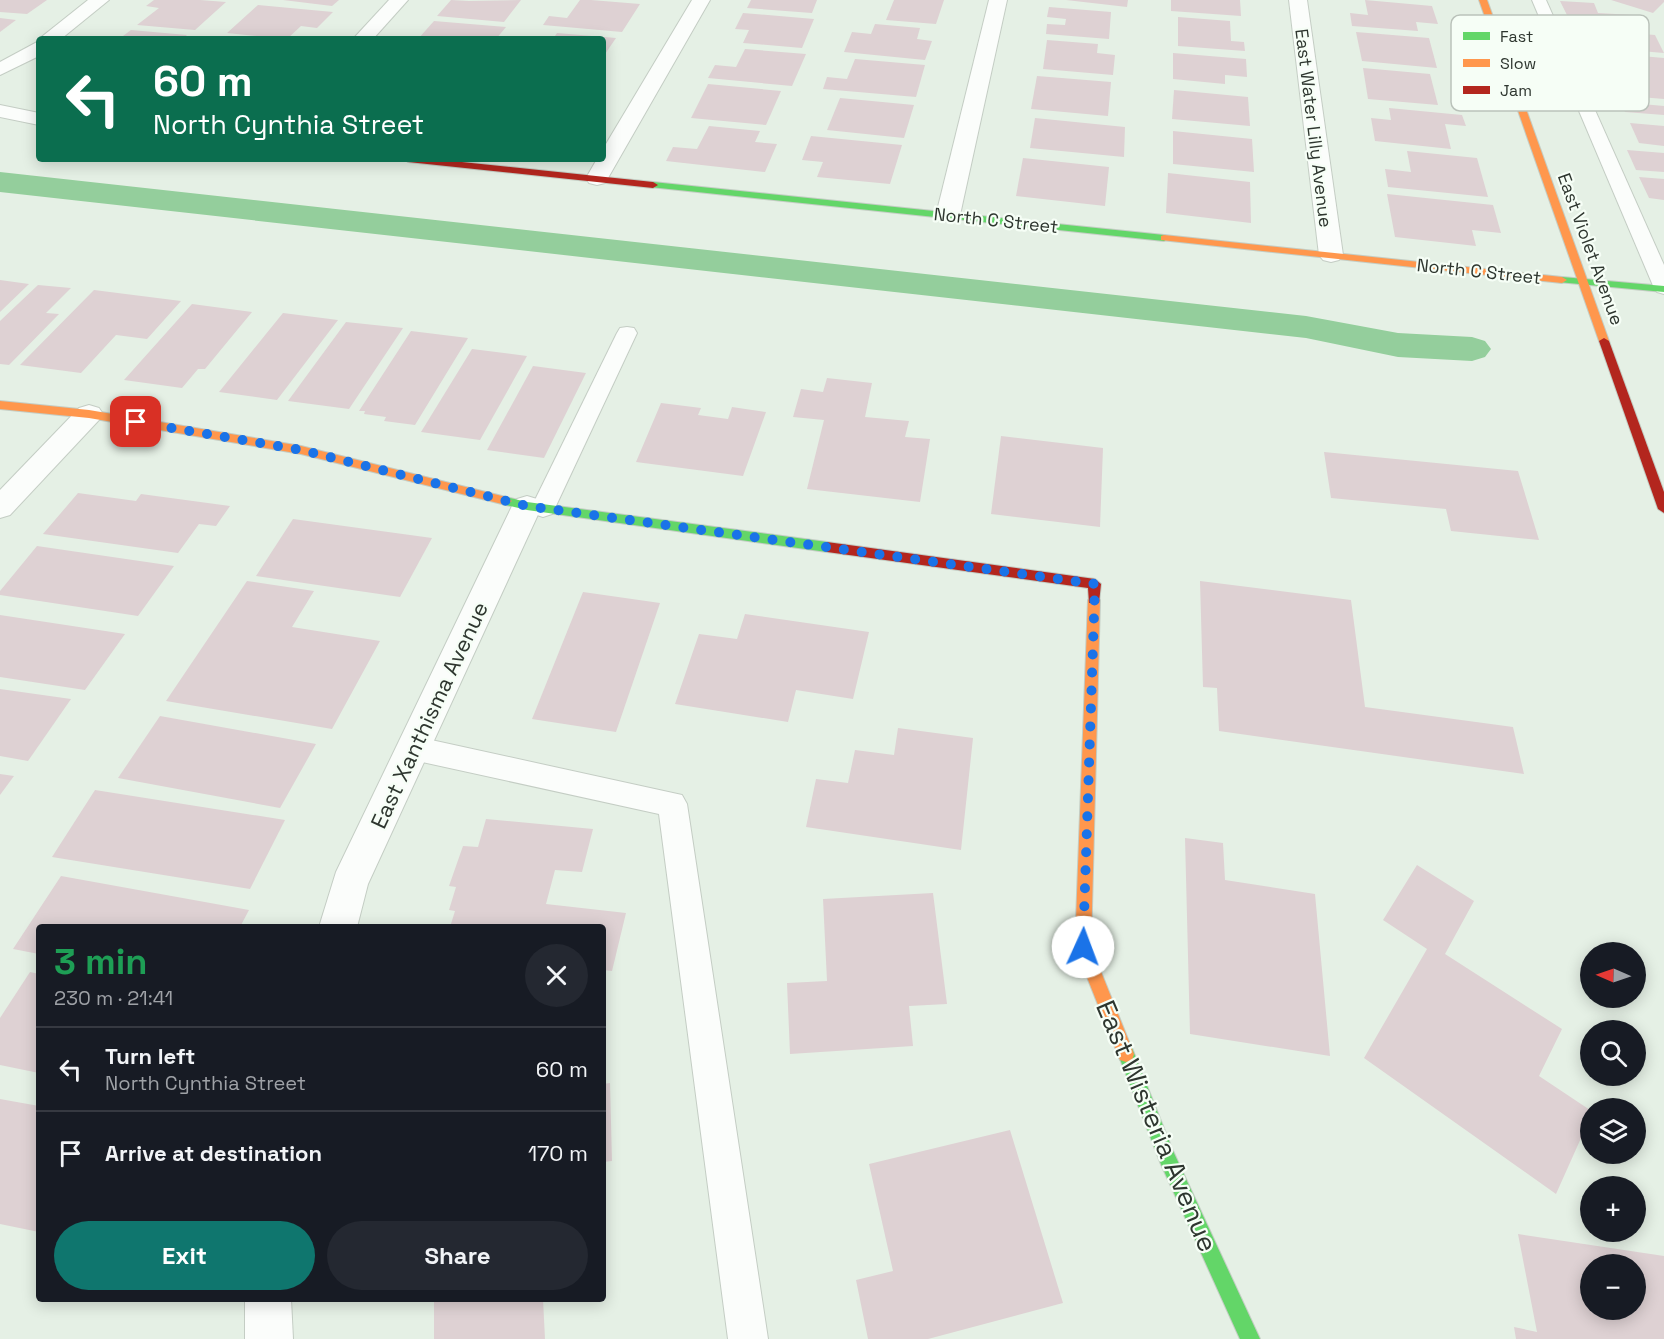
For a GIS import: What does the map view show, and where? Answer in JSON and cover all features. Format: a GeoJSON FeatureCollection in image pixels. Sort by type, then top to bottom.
{"type":"FeatureCollection","features":[{"type":"Feature","properties":{"kind":"street"},"geometry":{"type":"LineString","coordinates":[[53,36],[100,0]]}},
{"type":"Feature","properties":{"kind":"street"},"geometry":{"type":"LineString","coordinates":[[366,36],[399,0]]}},
{"type":"Feature","properties":{"kind":"street"},"geometry":{"type":"LineString","coordinates":[[597,178],[701,0]]}},
{"type":"Feature","properties":{"kind":"street"},"geometry":{"type":"LineString","coordinates":[[948,215],[998,0]]}},
{"type":"Feature","properties":{"kind":"street","name":"East Water Lilly Avenue"},"geometry":{"type":"LineString","coordinates":[[1298,0],[1331,255]]}},
{"type":"Feature","properties":{"kind":"street","name":"East Violet Avenue"},"geometry":{"type":"LineString","coordinates":[[1483,0],[1488,15]]}},
{"type":"Feature","properties":{"kind":"street"},"geometry":{"type":"LineString","coordinates":[[0,69],[26,57],[36,49]]}},
{"type":"Feature","properties":{"kind":"street"},"geometry":{"type":"LineString","coordinates":[[0,111],[36,118]]}},
{"type":"Feature","properties":{"kind":"street","name":"East Violet Avenue"},"geometry":{"type":"LineString","coordinates":[[1522,111],[1664,509]]}},
{"type":"Feature","properties":{"kind":"street","name":"North C Street"},"geometry":{"type":"LineString","coordinates":[[438,162],[1583,282],[1664,288]]}},
{"type":"Feature","properties":{"kind":"street"},"geometry":{"type":"LineString","coordinates":[[0,405],[88,414],[301,450],[535,507]]}},
{"type":"Feature","properties":{"kind":"street"},"geometry":{"type":"LineString","coordinates":[[0,508],[88,414]]}},
{"type":"Feature","properties":{"kind":"street","name":"East Wisteria Avenue"},"geometry":{"type":"LineString","coordinates":[[535,507],[1095,584],[1083,947],[1166,1156],[1250,1339]]}},
{"type":"Feature","properties":{"kind":"street","name":"East Xanthisma Avenue"},"geometry":{"type":"LineString","coordinates":[[339,924],[349,884],[413,748],[535,507]]}},
{"type":"Feature","properties":{"kind":"street"},"geometry":{"type":"LineString","coordinates":[[268,1302],[269,1339]]}},
{"type":"Feature","properties":{"kind":"lane"},"geometry":{"type":"LineString","coordinates":[[1539,0],[1546,15]]}},
{"type":"Feature","properties":{"kind":"lane"},"geometry":{"type":"LineString","coordinates":[[1587,111],[1664,288]]}},
{"type":"Feature","properties":{"kind":"lane"},"geometry":{"type":"LineString","coordinates":[[535,507],[627,333]]}},
{"type":"Feature","properties":{"kind":"lane"},"geometry":{"type":"LineString","coordinates":[[413,748],[672,804],[748,1339]]}},
{"type":"Feature","properties":{"kind":"building"},"geometry":{"type":"Polygon","coordinates":[[[0,0],[47,0],[27,14],[0,12],[0,0]]]}},
{"type":"Feature","properties":{"kind":"building"},"geometry":{"type":"Polygon","coordinates":[[[154,0],[226,2],[195,30],[137,25],[159,8],[146,6],[154,0]]]}},
{"type":"Feature","properties":{"kind":"building"},"geometry":{"type":"Polygon","coordinates":[[[283,0],[339,0],[332,6],[283,0]]]}},
{"type":"Feature","properties":{"kind":"building"},"geometry":{"type":"Polygon","coordinates":[[[451,0],[521,0],[504,22],[437,16],[451,0]]]}},
{"type":"Feature","properties":{"kind":"building"},"geometry":{"type":"Polygon","coordinates":[[[580,0],[640,4],[622,32],[543,25],[549,16],[567,18],[580,0]]]}},
{"type":"Feature","properties":{"kind":"building"},"geometry":{"type":"Polygon","coordinates":[[[751,0],[817,0],[812,13],[747,8],[751,0]]]}},
{"type":"Feature","properties":{"kind":"building"},"geometry":{"type":"Polygon","coordinates":[[[894,0],[944,0],[936,24],[886,20],[894,0]]]}},
{"type":"Feature","properties":{"kind":"building"},"geometry":{"type":"Polygon","coordinates":[[[1066,0],[1128,0],[1127,7],[1066,0]]]}},
{"type":"Feature","properties":{"kind":"building"},"geometry":{"type":"Polygon","coordinates":[[[1171,0],[1240,0],[1241,16],[1171,11],[1171,0]]]}},
{"type":"Feature","properties":{"kind":"building"},"geometry":{"type":"Polygon","coordinates":[[[1365,0],[1432,6],[1438,24],[1416,22],[1418,31],[1352,26],[1350,13],[1368,15],[1365,0]]]}},
{"type":"Feature","properties":{"kind":"building"},"geometry":{"type":"Polygon","coordinates":[[[1611,0],[1664,0],[1664,2],[1653,13],[1611,0]]]}},
{"type":"Feature","properties":{"kind":"building"},"geometry":{"type":"Polygon","coordinates":[[[1560,1],[1594,3],[1598,13],[1633,15],[1567,15],[1560,1]]]}},
{"type":"Feature","properties":{"kind":"building"},"geometry":{"type":"Polygon","coordinates":[[[258,5],[333,12],[317,28],[301,26],[290,36],[227,33],[258,5]]]}},
{"type":"Feature","properties":{"kind":"building"},"geometry":{"type":"Polygon","coordinates":[[[1049,7],[1111,12],[1109,39],[1046,34],[1047,24],[1065,25],[1066,19],[1047,17],[1049,7]]]}},
{"type":"Feature","properties":{"kind":"building"},"geometry":{"type":"Polygon","coordinates":[[[743,13],[814,19],[802,48],[743,43],[749,30],[735,29],[743,13]]]}},
{"type":"Feature","properties":{"kind":"building"},"geometry":{"type":"Polygon","coordinates":[[[1178,17],[1230,21],[1231,41],[1244,42],[1245,51],[1178,46],[1178,17]]]}},
{"type":"Feature","properties":{"kind":"building"},"geometry":{"type":"Polygon","coordinates":[[[0,18],[16,20],[0,32],[0,18]]]}},
{"type":"Feature","properties":{"kind":"building"},"geometry":{"type":"Polygon","coordinates":[[[434,21],[506,27],[498,36],[421,36],[434,21]]]}},
{"type":"Feature","properties":{"kind":"building"},"geometry":{"type":"Polygon","coordinates":[[[875,24],[920,28],[917,39],[932,41],[925,60],[844,52],[852,32],[871,34],[875,24]]]}},
{"type":"Feature","properties":{"kind":"building"},"geometry":{"type":"Polygon","coordinates":[[[131,30],[187,35],[186,36],[123,36],[131,30]]]}},
{"type":"Feature","properties":{"kind":"building"},"geometry":{"type":"Polygon","coordinates":[[[1356,32],[1429,38],[1437,68],[1362,61],[1356,32]]]}},
{"type":"Feature","properties":{"kind":"building"},"geometry":{"type":"Polygon","coordinates":[[[557,33],[592,36],[555,36],[557,33]]]}},
{"type":"Feature","properties":{"kind":"building"},"geometry":{"type":"Polygon","coordinates":[[[1649,34],[1655,35],[1664,53],[1649,52],[1649,34]]]}},
{"type":"Feature","properties":{"kind":"building"},"geometry":{"type":"Polygon","coordinates":[[[606,37],[616,38],[606,53],[606,37]]]}},
{"type":"Feature","properties":{"kind":"building"},"geometry":{"type":"Polygon","coordinates":[[[1047,40],[1098,44],[1097,53],[1115,55],[1113,75],[1043,69],[1047,40]]]}},
{"type":"Feature","properties":{"kind":"building"},"geometry":{"type":"Polygon","coordinates":[[[745,49],[806,54],[792,86],[708,78],[715,65],[736,67],[745,49]]]}},
{"type":"Feature","properties":{"kind":"building"},"geometry":{"type":"Polygon","coordinates":[[[1173,53],[1246,59],[1247,77],[1225,75],[1225,84],[1173,79],[1173,53]]]}},
{"type":"Feature","properties":{"kind":"building"},"geometry":{"type":"Polygon","coordinates":[[[1649,57],[1664,58],[1664,99],[1649,98],[1649,57]]]}},
{"type":"Feature","properties":{"kind":"building"},"geometry":{"type":"Polygon","coordinates":[[[855,59],[925,65],[916,97],[823,89],[827,77],[847,79],[855,59]]]}},
{"type":"Feature","properties":{"kind":"building"},"geometry":{"type":"Polygon","coordinates":[[[1363,68],[1430,74],[1438,105],[1368,99],[1363,68]]]}},
{"type":"Feature","properties":{"kind":"building"},"geometry":{"type":"Polygon","coordinates":[[[1037,76],[1111,82],[1108,116],[1031,109],[1037,76]]]}},
{"type":"Feature","properties":{"kind":"building"},"geometry":{"type":"Polygon","coordinates":[[[708,84],[781,91],[766,125],[691,118],[708,84]]]}},
{"type":"Feature","properties":{"kind":"building"},"geometry":{"type":"Polygon","coordinates":[[[1174,90],[1248,97],[1250,126],[1172,119],[1174,90]]]}},
{"type":"Feature","properties":{"kind":"building"},"geometry":{"type":"Polygon","coordinates":[[[840,98],[914,105],[904,138],[827,130],[840,98]]]}},
{"type":"Feature","properties":{"kind":"building"},"geometry":{"type":"Polygon","coordinates":[[[1649,105],[1664,106],[1664,115],[1625,112],[1649,111],[1649,105]]]}},
{"type":"Feature","properties":{"kind":"building"},"geometry":{"type":"Polygon","coordinates":[[[1389,108],[1462,115],[1466,126],[1445,124],[1451,149],[1375,141],[1371,118],[1391,120],[1389,108]]]}},
{"type":"Feature","properties":{"kind":"building"},"geometry":{"type":"Polygon","coordinates":[[[1035,118],[1125,127],[1124,157],[1030,148],[1035,118]]]}},
{"type":"Feature","properties":{"kind":"building"},"geometry":{"type":"Polygon","coordinates":[[[1630,123],[1664,126],[1664,146],[1639,143],[1630,123]]]}},
{"type":"Feature","properties":{"kind":"building"},"geometry":{"type":"Polygon","coordinates":[[[709,126],[760,131],[755,142],[777,144],[765,172],[666,161],[673,147],[697,149],[709,126]]]}},
{"type":"Feature","properties":{"kind":"building"},"geometry":{"type":"Polygon","coordinates":[[[1173,131],[1252,139],[1254,172],[1173,164],[1173,131]]]}},
{"type":"Feature","properties":{"kind":"building"},"geometry":{"type":"Polygon","coordinates":[[[811,136],[902,145],[890,184],[817,177],[823,162],[802,160],[811,136]]]}},
{"type":"Feature","properties":{"kind":"building"},"geometry":{"type":"Polygon","coordinates":[[[1627,150],[1664,153],[1664,172],[1636,170],[1627,150]]]}},
{"type":"Feature","properties":{"kind":"building"},"geometry":{"type":"Polygon","coordinates":[[[1407,151],[1477,158],[1488,197],[1388,187],[1385,169],[1411,172],[1407,151]]]}},
{"type":"Feature","properties":{"kind":"building"},"geometry":{"type":"Polygon","coordinates":[[[1023,158],[1109,167],[1105,206],[1016,196],[1023,158]]]}},
{"type":"Feature","properties":{"kind":"building"},"geometry":{"type":"Polygon","coordinates":[[[1168,173],[1250,182],[1251,223],[1166,213],[1168,173]]]}},
{"type":"Feature","properties":{"kind":"building"},"geometry":{"type":"Polygon","coordinates":[[[1639,177],[1664,179],[1664,200],[1649,198],[1639,177]]]}},
{"type":"Feature","properties":{"kind":"building"},"geometry":{"type":"Polygon","coordinates":[[[1387,194],[1493,205],[1501,233],[1472,230],[1476,246],[1395,237],[1387,194]]]}},
{"type":"Feature","properties":{"kind":"building"},"geometry":{"type":"Polygon","coordinates":[[[0,280],[29,284],[0,312],[0,280]]]}},
{"type":"Feature","properties":{"kind":"building"},"geometry":{"type":"Polygon","coordinates":[[[38,285],[71,288],[46,313],[59,314],[9,365],[0,364],[0,321],[38,285]]]}},
{"type":"Feature","properties":{"kind":"building"},"geometry":{"type":"Polygon","coordinates":[[[94,290],[181,301],[147,339],[116,335],[81,373],[20,365],[94,290]]]}},
{"type":"Feature","properties":{"kind":"building"},"geometry":{"type":"Polygon","coordinates":[[[192,304],[252,312],[205,369],[198,369],[182,388],[124,380],[192,304]]]}},
{"type":"Feature","properties":{"kind":"building"},"geometry":{"type":"Polygon","coordinates":[[[283,313],[338,320],[277,400],[219,392],[283,313]]]}},
{"type":"Feature","properties":{"kind":"building"},"geometry":{"type":"Polygon","coordinates":[[[346,322],[403,328],[349,409],[288,401],[346,322]]]}},
{"type":"Feature","properties":{"kind":"building"},"geometry":{"type":"Polygon","coordinates":[[[411,331],[468,338],[415,425],[384,421],[386,417],[364,414],[365,411],[359,411],[411,331]]]}},
{"type":"Feature","properties":{"kind":"building"},"geometry":{"type":"Polygon","coordinates":[[[472,349],[527,356],[480,440],[421,432],[472,349]]]}},
{"type":"Feature","properties":{"kind":"building"},"geometry":{"type":"Polygon","coordinates":[[[533,366],[586,373],[544,458],[487,450],[533,366]]]}},
{"type":"Feature","properties":{"kind":"building"},"geometry":{"type":"Polygon","coordinates":[[[827,378],[872,383],[865,417],[909,421],[905,437],[930,439],[920,502],[807,489],[824,420],[793,417],[801,389],[823,392],[827,378]]]}},
{"type":"Feature","properties":{"kind":"building"},"geometry":{"type":"Polygon","coordinates":[[[661,403],[701,408],[698,415],[728,419],[732,407],[766,412],[743,476],[636,462],[661,403]]]}},
{"type":"Feature","properties":{"kind":"building"},"geometry":{"type":"Polygon","coordinates":[[[1001,436],[1103,448],[1100,527],[991,514],[1001,436]]]}},
{"type":"Feature","properties":{"kind":"building"},"geometry":{"type":"Polygon","coordinates":[[[1324,452],[1518,471],[1539,540],[1451,531],[1446,509],[1331,498],[1324,452]]]}},
{"type":"Feature","properties":{"kind":"building"},"geometry":{"type":"Polygon","coordinates":[[[78,493],[136,501],[141,494],[230,506],[216,526],[199,524],[178,553],[43,534],[78,493]]]}},
{"type":"Feature","properties":{"kind":"building"},"geometry":{"type":"Polygon","coordinates":[[[293,519],[432,538],[400,597],[256,576],[293,519]]]}},
{"type":"Feature","properties":{"kind":"building"},"geometry":{"type":"Polygon","coordinates":[[[37,546],[174,566],[138,616],[0,595],[0,591],[37,546]]]}},
{"type":"Feature","properties":{"kind":"building"},"geometry":{"type":"Polygon","coordinates":[[[247,581],[314,591],[292,627],[380,641],[332,729],[166,701],[247,581]]]}},
{"type":"Feature","properties":{"kind":"building"},"geometry":{"type":"Polygon","coordinates":[[[1200,581],[1351,600],[1365,707],[1513,727],[1524,774],[1219,731],[1217,688],[1203,687],[1200,581]]]}},
{"type":"Feature","properties":{"kind":"building"},"geometry":{"type":"Polygon","coordinates":[[[583,592],[660,603],[616,732],[532,719],[583,592]]]}},
{"type":"Feature","properties":{"kind":"building"},"geometry":{"type":"Polygon","coordinates":[[[745,614],[869,632],[853,699],[796,690],[788,722],[675,704],[699,634],[737,639],[745,614]]]}},
{"type":"Feature","properties":{"kind":"building"},"geometry":{"type":"Polygon","coordinates":[[[0,615],[125,634],[85,690],[0,677],[0,615]]]}},
{"type":"Feature","properties":{"kind":"building"},"geometry":{"type":"Polygon","coordinates":[[[0,689],[71,699],[28,761],[0,756],[0,689]]]}},
{"type":"Feature","properties":{"kind":"building"},"geometry":{"type":"Polygon","coordinates":[[[160,716],[316,744],[280,808],[118,778],[160,716]]]}},
{"type":"Feature","properties":{"kind":"building"},"geometry":{"type":"Polygon","coordinates":[[[898,728],[973,738],[961,850],[806,827],[816,779],[848,783],[855,750],[894,755],[898,728]]]}},
{"type":"Feature","properties":{"kind":"building"},"geometry":{"type":"Polygon","coordinates":[[[0,774],[14,776],[0,795],[0,774]]]}},
{"type":"Feature","properties":{"kind":"building"},"geometry":{"type":"Polygon","coordinates":[[[95,790],[285,820],[250,889],[52,857],[95,790]]]}},
{"type":"Feature","properties":{"kind":"building"},"geometry":{"type":"Polygon","coordinates":[[[486,819],[593,829],[582,872],[555,870],[546,904],[626,913],[612,971],[606,970],[606,924],[451,924],[455,911],[449,910],[456,887],[449,886],[463,846],[478,847],[486,819]]]}},
{"type":"Feature","properties":{"kind":"building"},"geometry":{"type":"Polygon","coordinates":[[[1185,838],[1223,843],[1225,880],[1315,894],[1330,1056],[1190,1034],[1185,838]]]}},
{"type":"Feature","properties":{"kind":"building"},"geometry":{"type":"Polygon","coordinates":[[[1417,865],[1474,901],[1445,954],[1562,1029],[1539,1076],[1580,1103],[1580,1140],[1556,1194],[1364,1058],[1427,949],[1383,920],[1417,865]]]}},
{"type":"Feature","properties":{"kind":"building"},"geometry":{"type":"Polygon","coordinates":[[[61,876],[249,910],[242,924],[36,924],[36,953],[13,949],[61,876]]]}},
{"type":"Feature","properties":{"kind":"building"},"geometry":{"type":"Polygon","coordinates":[[[933,893],[947,1004],[909,1006],[913,1046],[790,1054],[787,983],[827,981],[823,899],[933,893]]]}},
{"type":"Feature","properties":{"kind":"building"},"geometry":{"type":"Polygon","coordinates":[[[30,972],[36,973],[36,1072],[0,1065],[0,1018],[30,972]]]}},
{"type":"Feature","properties":{"kind":"building"},"geometry":{"type":"Polygon","coordinates":[[[610,1083],[612,1161],[606,1162],[606,1084],[610,1083]]]}},
{"type":"Feature","properties":{"kind":"building"},"geometry":{"type":"Polygon","coordinates":[[[0,1099],[36,1105],[36,1231],[0,1224],[0,1099]]]}},
{"type":"Feature","properties":{"kind":"building"},"geometry":{"type":"Polygon","coordinates":[[[1010,1130],[1063,1303],[928,1339],[868,1339],[856,1280],[893,1271],[869,1164],[1010,1130]]]}},
{"type":"Feature","properties":{"kind":"building"},"geometry":{"type":"Polygon","coordinates":[[[1518,1234],[1664,1256],[1664,1339],[1516,1339],[1514,1327],[1537,1332],[1518,1234]]]}},
{"type":"Feature","properties":{"kind":"building"},"geometry":{"type":"Polygon","coordinates":[[[434,1302],[543,1302],[545,1339],[434,1339],[434,1302]]]}},
{"type":"Feature","properties":{"kind":"waterway"},"geometry":{"type":"LineString","coordinates":[[0,182],[1306,327],[1398,345],[1472,349]]}},
{"type":"Feature","properties":{"kind":"traffic: fast"},"geometry":{"type":"LineString","coordinates":[[653,185],[1164,238]]}},
{"type":"Feature","properties":{"kind":"traffic: fast"},"geometry":{"type":"LineString","coordinates":[[1562,280],[1664,289]]}},
{"type":"Feature","properties":{"kind":"traffic: fast"},"geometry":{"type":"LineString","coordinates":[[506,501],[527,506],[827,547]]}},
{"type":"Feature","properties":{"kind":"traffic: fast"},"geometry":{"type":"LineString","coordinates":[[1126,1054],[1166,1156],[1250,1339]]}},
{"type":"Feature","properties":{"kind":"traffic: slow"},"geometry":{"type":"LineString","coordinates":[[1483,0],[1488,15]]}},
{"type":"Feature","properties":{"kind":"traffic: slow"},"geometry":{"type":"LineString","coordinates":[[1522,111],[1604,341]]}},
{"type":"Feature","properties":{"kind":"traffic: slow"},"geometry":{"type":"LineString","coordinates":[[1164,238],[1562,280]]}},
{"type":"Feature","properties":{"kind":"traffic: slow"},"geometry":{"type":"LineString","coordinates":[[0,405],[89,414],[301,450],[506,501]]}},
{"type":"Feature","properties":{"kind":"traffic: slow"},"geometry":{"type":"LineString","coordinates":[[1094,600],[1083,947],[1126,1054]]}},
{"type":"Feature","properties":{"kind":"traffic: jam"},"geometry":{"type":"LineString","coordinates":[[436,162],[653,185]]}},
{"type":"Feature","properties":{"kind":"traffic: jam"},"geometry":{"type":"LineString","coordinates":[[1604,341],[1664,509]]}},
{"type":"Feature","properties":{"kind":"traffic: jam"},"geometry":{"type":"LineString","coordinates":[[827,547],[1095,584],[1094,600]]}},
{"type":"Feature","properties":{"kind":"route"},"geometry":{"type":"LineString","coordinates":[[136,422],[301,450],[527,506],[1095,584],[1083,947]]}}]}
